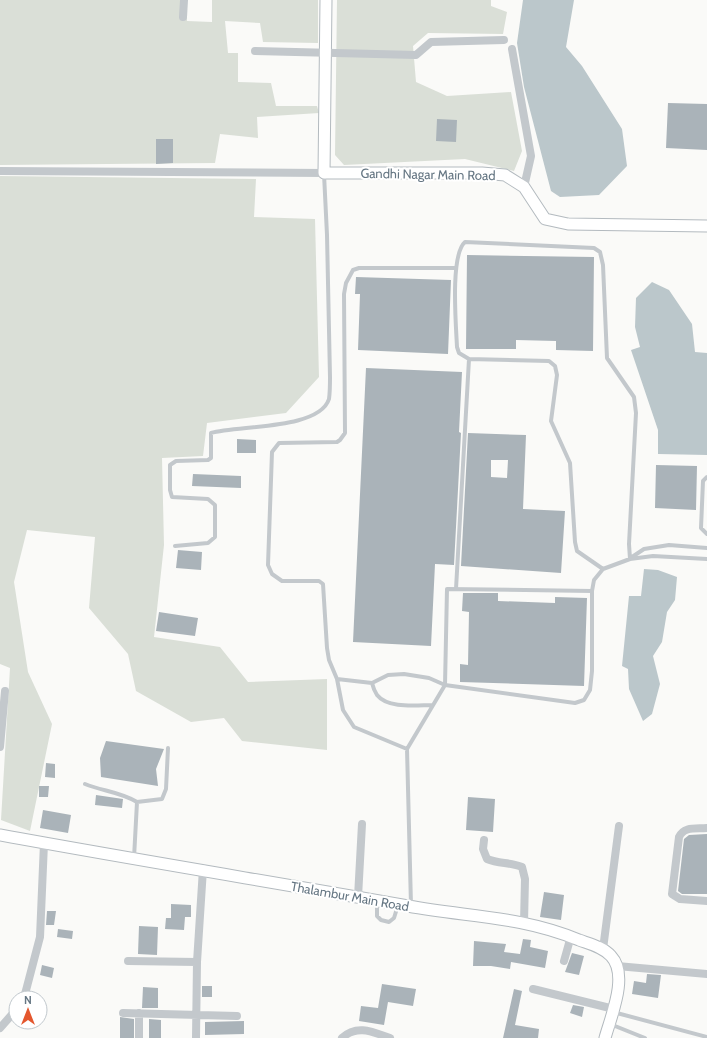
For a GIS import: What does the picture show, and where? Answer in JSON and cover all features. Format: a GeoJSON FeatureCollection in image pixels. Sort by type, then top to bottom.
{"type":"FeatureCollection","features":[{"type":"Feature","properties":{"kind":"street"},"geometry":{"type":"LineString","coordinates":[[183,17],[184,0]]}},
{"type":"Feature","properties":{"kind":"street"},"geometry":{"type":"LineString","coordinates":[[0,171],[324,172],[326,0]]}},
{"type":"Feature","properties":{"kind":"street"},"geometry":{"type":"LineString","coordinates":[[255,51],[416,55],[431,42],[504,40]]}},
{"type":"Feature","properties":{"kind":"street"},"geometry":{"type":"LineString","coordinates":[[512,49],[531,156],[524,186]]}},
{"type":"Feature","properties":{"kind":"street","name":"Gandhi Nagar Main Road"},"geometry":{"type":"LineString","coordinates":[[324,172],[482,173],[505,175],[524,186],[545,219],[568,224],[707,226]]}},
{"type":"Feature","properties":{"kind":"street"},"geometry":{"type":"LineString","coordinates":[[0,747],[5,691]]}},
{"type":"Feature","properties":{"kind":"street"},"geometry":{"type":"LineString","coordinates":[[358,897],[362,824]]}},
{"type":"Feature","properties":{"kind":"street"},"geometry":{"type":"LineString","coordinates":[[603,949],[619,826]]}},
{"type":"Feature","properties":{"kind":"street"},"geometry":{"type":"LineString","coordinates":[[707,828],[685,829],[681,832],[679,837],[672,894],[680,899],[707,901]]}},
{"type":"Feature","properties":{"kind":"street","name":"Thalambur Main Road"},"geometry":{"type":"LineString","coordinates":[[0,835],[44,844],[134,858],[411,907],[500,918],[524,923],[555,930],[603,949],[612,957],[616,966]]}},
{"type":"Feature","properties":{"kind":"street"},"geometry":{"type":"LineString","coordinates":[[484,840],[483,849],[487,859],[495,863],[512,863],[522,867],[525,879],[524,923]]}},
{"type":"Feature","properties":{"kind":"street"},"geometry":{"type":"LineString","coordinates":[[26,990],[40,937],[44,844]]}},
{"type":"Feature","properties":{"kind":"street"},"geometry":{"type":"LineString","coordinates":[[196,1038],[197,962],[203,870]]}},
{"type":"Feature","properties":{"kind":"street"},"geometry":{"type":"LineString","coordinates":[[564,960],[571,936]]}},
{"type":"Feature","properties":{"kind":"street"},"geometry":{"type":"LineString","coordinates":[[128,961],[197,962]]}},
{"type":"Feature","properties":{"kind":"street"},"geometry":{"type":"LineString","coordinates":[[605,1038],[618,991],[616,966],[707,974]]}},
{"type":"Feature","properties":{"kind":"street"},"geometry":{"type":"LineString","coordinates":[[533,989],[613,1010]]}},
{"type":"Feature","properties":{"kind":"street"},"geometry":{"type":"LineString","coordinates":[[123,1013],[237,1016]]}},
{"type":"Feature","properties":{"kind":"street"},"geometry":{"type":"LineString","coordinates":[[139,1038],[140,1014]]}},
{"type":"Feature","properties":{"kind":"street"},"geometry":{"type":"LineString","coordinates":[[0,1028],[8,1019]]}},
{"type":"Feature","properties":{"kind":"street"},"geometry":{"type":"LineString","coordinates":[[342,1038],[347,1033],[359,1029],[369,1030],[390,1038]]}},
{"type":"Feature","properties":{"kind":"lane"},"geometry":{"type":"LineString","coordinates":[[175,546],[208,543],[212,541],[215,537],[215,505],[208,499],[172,497],[170,490],[170,465],[172,462],[205,461],[211,458],[211,433],[297,422],[321,409],[328,400],[330,361],[324,172]]}},
{"type":"Feature","properties":{"kind":"lane"},"geometry":{"type":"LineString","coordinates":[[603,569],[577,551],[575,542],[570,463],[551,421],[557,375],[555,366],[549,361],[469,359],[460,353],[457,347],[455,268],[460,246],[465,242],[594,248],[600,252],[603,265],[607,358],[634,397],[636,413],[629,544],[630,559]]}},
{"type":"Feature","properties":{"kind":"lane"},"geometry":{"type":"LineString","coordinates":[[407,749],[354,727],[343,710],[337,679],[329,660],[327,648],[323,584],[320,581],[282,581],[272,574],[268,565],[272,452],[279,443],[336,442],[346,433],[344,294],[346,283],[353,270],[359,268],[455,268]]}},
{"type":"Feature","properties":{"kind":"lane"},"geometry":{"type":"LineString","coordinates":[[456,589],[469,359]]}},
{"type":"Feature","properties":{"kind":"lane"},"geometry":{"type":"LineString","coordinates":[[707,477],[703,481],[701,528],[707,534]]}},
{"type":"Feature","properties":{"kind":"lane"},"geometry":{"type":"LineString","coordinates":[[630,559],[644,549],[669,545],[707,548]]}},
{"type":"Feature","properties":{"kind":"lane"},"geometry":{"type":"LineString","coordinates":[[337,679],[372,683],[388,675],[404,674],[429,678],[445,685],[576,703],[584,700],[590,690],[592,671],[592,591],[594,580],[603,569],[630,559],[653,556],[707,559]]}},
{"type":"Feature","properties":{"kind":"lane"},"geometry":{"type":"LineString","coordinates":[[411,907],[407,749],[445,685],[447,589],[592,591]]}},
{"type":"Feature","properties":{"kind":"lane"},"geometry":{"type":"LineString","coordinates":[[372,683],[377,696],[390,703],[407,705],[433,705]]}},
{"type":"Feature","properties":{"kind":"lane"},"geometry":{"type":"LineString","coordinates":[[85,784],[102,791],[125,795],[137,802],[162,799],[166,789],[168,748]]}},
{"type":"Feature","properties":{"kind":"lane"},"geometry":{"type":"LineString","coordinates":[[134,858],[137,802]]}},
{"type":"Feature","properties":{"kind":"lane"},"geometry":{"type":"LineString","coordinates":[[378,901],[377,916],[381,920],[389,922],[394,918],[398,904]]}},
{"type":"Feature","properties":{"kind":"lane"},"geometry":{"type":"LineString","coordinates":[[613,1010],[707,1037]]}},
{"type":"Feature","properties":{"kind":"lane"},"geometry":{"type":"LineString","coordinates":[[609,1024],[645,1038]]}},
{"type":"Feature","properties":{"kind":"shaded area"},"geometry":{"type":"Polygon","coordinates":[[[0,0],[187,0],[187,21],[212,22],[212,0],[318,0],[318,43],[263,42],[260,23],[225,21],[228,53],[238,53],[238,82],[271,83],[276,106],[317,106],[319,113],[257,117],[258,138],[220,134],[215,163],[0,165],[0,0]]]}},
{"type":"Feature","properties":{"kind":"shaded area"},"geometry":{"type":"Polygon","coordinates":[[[337,0],[491,0],[491,6],[507,12],[503,34],[428,33],[413,46],[416,82],[447,96],[511,92],[522,151],[514,171],[465,159],[344,165],[335,155],[337,0]]]}},
{"type":"Feature","properties":{"kind":"shaded area"},"geometry":{"type":"Polygon","coordinates":[[[523,0],[574,0],[566,47],[582,66],[622,129],[627,166],[599,195],[560,197],[551,191],[524,87],[517,43],[523,0]]]}},
{"type":"Feature","properties":{"kind":"shaded area"},"geometry":{"type":"Polygon","coordinates":[[[0,176],[256,179],[254,217],[315,219],[319,377],[286,413],[207,423],[203,456],[162,458],[164,545],[154,637],[220,647],[248,682],[327,679],[327,750],[242,741],[224,718],[191,722],[136,691],[128,654],[89,608],[95,537],[27,530],[14,582],[28,672],[52,724],[30,831],[1,820],[10,668],[0,664],[0,176]]]}},
{"type":"Feature","properties":{"kind":"shaded area"},"geometry":{"type":"Polygon","coordinates":[[[652,282],[669,290],[692,324],[695,352],[707,353],[707,455],[658,454],[658,430],[631,350],[640,347],[635,327],[636,298],[652,282]]]}},
{"type":"Feature","properties":{"kind":"shaded area"},"geometry":{"type":"Polygon","coordinates":[[[644,569],[658,570],[677,577],[675,600],[667,612],[662,642],[653,656],[660,684],[652,714],[643,721],[629,689],[628,669],[622,666],[629,596],[641,596],[644,569]]]}},
{"type":"Feature","properties":{"kind":"building"},"geometry":{"type":"Polygon","coordinates":[[[668,103],[707,104],[707,150],[666,148],[668,103]]]}},
{"type":"Feature","properties":{"kind":"building"},"geometry":{"type":"Polygon","coordinates":[[[437,119],[457,120],[456,142],[436,141],[437,119]]]}},
{"type":"Feature","properties":{"kind":"building"},"geometry":{"type":"Polygon","coordinates":[[[156,139],[173,139],[173,163],[156,164],[156,139]]]}},
{"type":"Feature","properties":{"kind":"building"},"geometry":{"type":"Polygon","coordinates":[[[467,255],[594,257],[593,351],[556,350],[556,341],[516,340],[516,349],[466,349],[467,255]]]}},
{"type":"Feature","properties":{"kind":"building"},"geometry":{"type":"Polygon","coordinates":[[[356,277],[451,280],[448,354],[358,350],[360,294],[355,294],[356,277]]]}},
{"type":"Feature","properties":{"kind":"building"},"geometry":{"type":"Polygon","coordinates":[[[366,368],[462,372],[459,432],[461,433],[454,565],[435,564],[431,646],[353,642],[366,368]]]}},
{"type":"Feature","properties":{"kind":"building"},"geometry":{"type":"Polygon","coordinates":[[[468,433],[526,435],[523,509],[565,511],[561,573],[461,566],[468,433]],[[491,460],[491,477],[507,478],[508,460],[491,460]]]}},
{"type":"Feature","properties":{"kind":"building"},"geometry":{"type":"Polygon","coordinates":[[[237,439],[256,440],[256,453],[237,453],[237,439]]]}},
{"type":"Feature","properties":{"kind":"building"},"geometry":{"type":"Polygon","coordinates":[[[656,465],[697,466],[696,510],[655,508],[656,465]]]}},
{"type":"Feature","properties":{"kind":"building"},"geometry":{"type":"Polygon","coordinates":[[[193,474],[241,476],[241,488],[192,486],[193,474]]]}},
{"type":"Feature","properties":{"kind":"building"},"geometry":{"type":"Polygon","coordinates":[[[178,550],[202,552],[201,570],[176,568],[178,550]]]}},
{"type":"Feature","properties":{"kind":"building"},"geometry":{"type":"Polygon","coordinates":[[[463,593],[498,593],[498,601],[555,603],[555,597],[587,598],[584,686],[460,682],[460,664],[468,665],[469,612],[462,611],[463,593]]]}},
{"type":"Feature","properties":{"kind":"building"},"geometry":{"type":"Polygon","coordinates":[[[159,612],[198,618],[195,636],[156,631],[159,612]]]}},
{"type":"Feature","properties":{"kind":"building"},"geometry":{"type":"Polygon","coordinates":[[[106,741],[164,749],[156,769],[158,786],[101,777],[100,758],[106,741]]]}},
{"type":"Feature","properties":{"kind":"building"},"geometry":{"type":"Polygon","coordinates":[[[46,763],[55,764],[55,778],[45,777],[46,763]]]}},
{"type":"Feature","properties":{"kind":"building"},"geometry":{"type":"Polygon","coordinates":[[[39,786],[49,786],[48,797],[39,797],[39,786]]]}},
{"type":"Feature","properties":{"kind":"building"},"geometry":{"type":"Polygon","coordinates":[[[96,795],[123,799],[122,808],[95,805],[96,795]]]}},
{"type":"Feature","properties":{"kind":"building"},"geometry":{"type":"Polygon","coordinates":[[[468,797],[495,799],[493,832],[466,830],[468,797]]]}},
{"type":"Feature","properties":{"kind":"building"},"geometry":{"type":"Polygon","coordinates":[[[43,810],[71,815],[68,833],[40,828],[43,810]]]}},
{"type":"Feature","properties":{"kind":"building"},"geometry":{"type":"Polygon","coordinates":[[[707,834],[707,894],[682,894],[678,891],[684,839],[689,835],[707,834]]]}},
{"type":"Feature","properties":{"kind":"building"},"geometry":{"type":"Polygon","coordinates":[[[544,892],[564,895],[561,920],[540,917],[544,892]]]}},
{"type":"Feature","properties":{"kind":"building"},"geometry":{"type":"Polygon","coordinates":[[[171,904],[191,905],[191,917],[185,917],[184,930],[165,929],[166,918],[171,918],[171,904]]]}},
{"type":"Feature","properties":{"kind":"building"},"geometry":{"type":"Polygon","coordinates":[[[47,911],[56,911],[54,925],[46,925],[47,911]]]}},
{"type":"Feature","properties":{"kind":"building"},"geometry":{"type":"Polygon","coordinates":[[[139,926],[158,927],[157,955],[138,954],[139,926]]]}},
{"type":"Feature","properties":{"kind":"building"},"geometry":{"type":"Polygon","coordinates":[[[58,929],[73,931],[72,939],[57,937],[58,929]]]}},
{"type":"Feature","properties":{"kind":"building"},"geometry":{"type":"Polygon","coordinates":[[[523,939],[531,940],[530,947],[548,951],[545,968],[511,962],[510,969],[491,966],[473,966],[474,941],[506,944],[504,952],[520,954],[523,939]]]}},
{"type":"Feature","properties":{"kind":"building"},"geometry":{"type":"Polygon","coordinates":[[[572,953],[584,956],[579,975],[565,972],[572,953]]]}},
{"type":"Feature","properties":{"kind":"building"},"geometry":{"type":"Polygon","coordinates":[[[42,965],[54,968],[52,978],[40,975],[42,965]]]}},
{"type":"Feature","properties":{"kind":"building"},"geometry":{"type":"Polygon","coordinates":[[[647,974],[661,975],[658,998],[632,994],[634,981],[646,983],[647,974]]]}},
{"type":"Feature","properties":{"kind":"building"},"geometry":{"type":"Polygon","coordinates":[[[382,984],[416,989],[413,1006],[388,1002],[384,1025],[359,1021],[361,1006],[378,1008],[382,984]]]}},
{"type":"Feature","properties":{"kind":"building"},"geometry":{"type":"Polygon","coordinates":[[[202,986],[212,986],[212,997],[202,997],[202,986]]]}},
{"type":"Feature","properties":{"kind":"building"},"geometry":{"type":"Polygon","coordinates":[[[143,987],[158,988],[158,1008],[142,1008],[143,987]]]}},
{"type":"Feature","properties":{"kind":"building"},"geometry":{"type":"Polygon","coordinates":[[[514,989],[522,991],[515,1025],[539,1029],[538,1038],[503,1038],[514,989]]]}},
{"type":"Feature","properties":{"kind":"building"},"geometry":{"type":"Polygon","coordinates":[[[573,1005],[584,1007],[582,1017],[570,1013],[573,1005]]]}},
{"type":"Feature","properties":{"kind":"building"},"geometry":{"type":"Polygon","coordinates":[[[120,1017],[134,1019],[134,1038],[120,1038],[120,1017]]]}},
{"type":"Feature","properties":{"kind":"building"},"geometry":{"type":"Polygon","coordinates":[[[149,1019],[161,1020],[161,1038],[149,1038],[149,1019]]]}},
{"type":"Feature","properties":{"kind":"building"},"geometry":{"type":"Polygon","coordinates":[[[244,1021],[244,1034],[205,1035],[205,1022],[244,1021]]]}}]}
